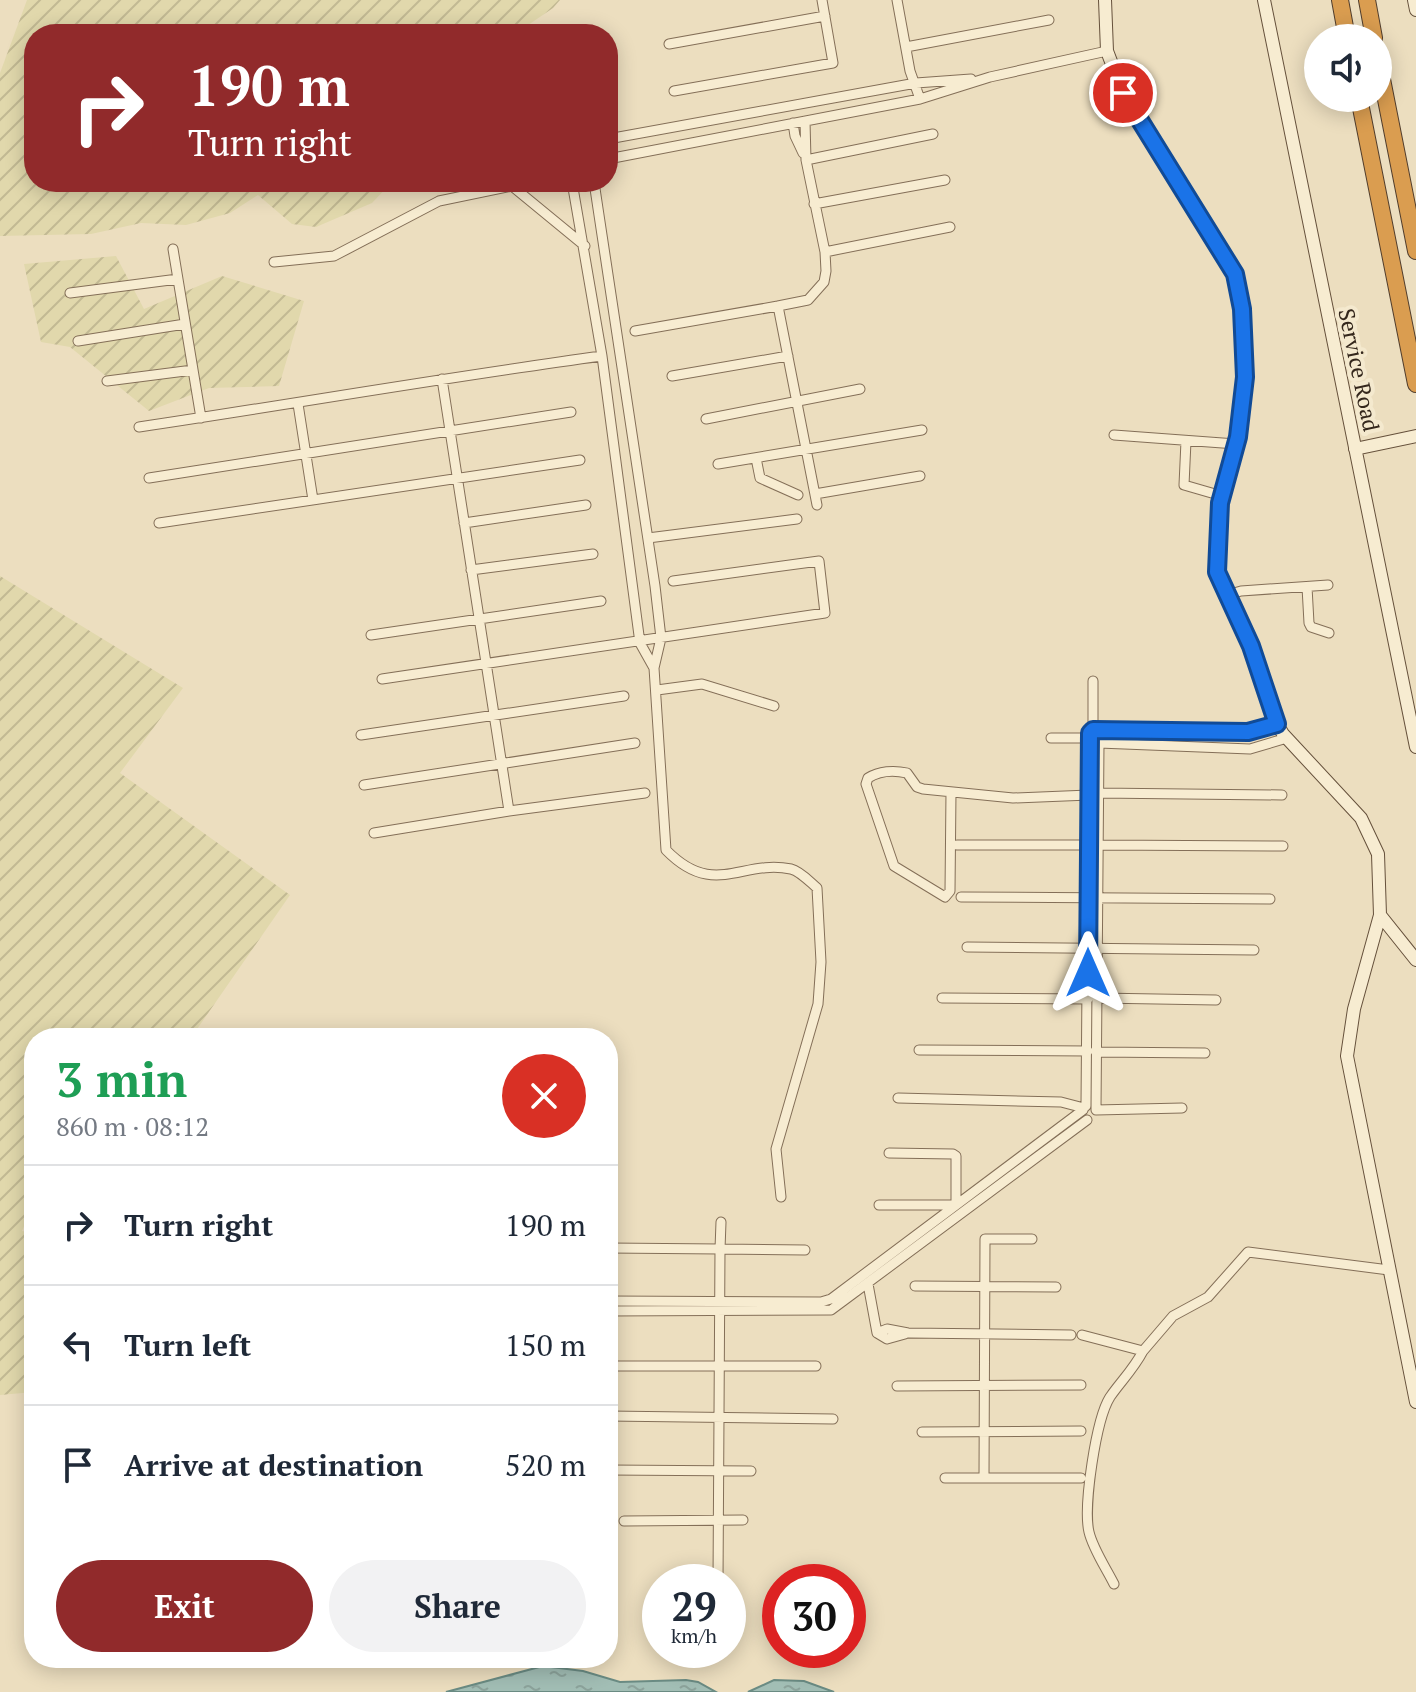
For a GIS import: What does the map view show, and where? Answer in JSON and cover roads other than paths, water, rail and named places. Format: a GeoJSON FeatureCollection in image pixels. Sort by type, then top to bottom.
{"type":"FeatureCollection","features":[{"type":"Feature","properties":{"kind":"highway"},"geometry":{"type":"LineString","coordinates":[[1340,0],[1344,24]]}},
{"type":"Feature","properties":{"kind":"highway"},"geometry":{"type":"LineString","coordinates":[[1367,0],[1371,24]]}},
{"type":"Feature","properties":{"kind":"highway"},"geometry":{"type":"LineString","coordinates":[[1362,112],[1416,384]]}},
{"type":"Feature","properties":{"kind":"highway"},"geometry":{"type":"LineString","coordinates":[[1388,112],[1416,251]]}},
{"type":"Feature","properties":{"kind":"street"},"geometry":{"type":"LineString","coordinates":[[674,91],[833,63],[822,0]]}},
{"type":"Feature","properties":{"kind":"street"},"geometry":{"type":"LineString","coordinates":[[899,0],[910,71],[920,99]]}},
{"type":"Feature","properties":{"kind":"street"},"geometry":{"type":"LineString","coordinates":[[1105,0],[1107,51],[1117,80],[1141,126],[1235,274],[1242,309],[1245,377],[1236,444],[1222,496],[1217,572],[1251,646],[1277,724],[1361,818],[1378,854],[1380,915],[1354,1009],[1347,1056],[1416,1402]]}},
{"type":"Feature","properties":{"kind":"street","name":"Service Road"},"geometry":{"type":"LineString","coordinates":[[1264,0],[1416,747]]}},
{"type":"Feature","properties":{"kind":"street"},"geometry":{"type":"LineString","coordinates":[[1414,0],[1416,10]]}},
{"type":"Feature","properties":{"kind":"street"},"geometry":{"type":"LineString","coordinates":[[669,44],[825,16]]}},
{"type":"Feature","properties":{"kind":"street"},"geometry":{"type":"LineString","coordinates":[[906,47],[1049,20]]}},
{"type":"Feature","properties":{"kind":"street"},"geometry":{"type":"LineString","coordinates":[[618,157],[920,99],[990,77],[1107,51]]}},
{"type":"Feature","properties":{"kind":"street"},"geometry":{"type":"LineString","coordinates":[[618,137],[916,83],[990,77]]}},
{"type":"Feature","properties":{"kind":"street"},"geometry":{"type":"LineString","coordinates":[[635,331],[808,300],[824,282],[825,252],[798,104]]}},
{"type":"Feature","properties":{"kind":"street"},"geometry":{"type":"LineString","coordinates":[[696,123],[699,142]]}},
{"type":"Feature","properties":{"kind":"street"},"geometry":{"type":"LineString","coordinates":[[806,160],[933,134]]}},
{"type":"Feature","properties":{"kind":"street"},"geometry":{"type":"LineString","coordinates":[[814,204],[945,180]]}},
{"type":"Feature","properties":{"kind":"street"},"geometry":{"type":"LineString","coordinates":[[274,262],[334,256],[439,201],[483,192]]}},
{"type":"Feature","properties":{"kind":"street"},"geometry":{"type":"LineString","coordinates":[[519,192],[585,246]]}},
{"type":"Feature","properties":{"kind":"street"},"geometry":{"type":"LineString","coordinates":[[574,192],[602,356],[640,643],[654,668]]}},
{"type":"Feature","properties":{"kind":"street"},"geometry":{"type":"LineString","coordinates":[[596,192],[661,638],[654,668],[666,850],[683,867],[715,876],[773,868],[794,869],[817,888],[821,962],[818,1004],[776,1149],[781,1197]]}},
{"type":"Feature","properties":{"kind":"street"},"geometry":{"type":"LineString","coordinates":[[825,252],[950,227]]}},
{"type":"Feature","properties":{"kind":"street"},"geometry":{"type":"LineString","coordinates":[[173,249],[201,418]]}},
{"type":"Feature","properties":{"kind":"street"},"geometry":{"type":"LineString","coordinates":[[70,293],[178,279]]}},
{"type":"Feature","properties":{"kind":"street"},"geometry":{"type":"LineString","coordinates":[[778,306],[817,505]]}},
{"type":"Feature","properties":{"kind":"street"},"geometry":{"type":"LineString","coordinates":[[78,341],[185,324]]}},
{"type":"Feature","properties":{"kind":"street"},"geometry":{"type":"LineString","coordinates":[[139,427],[602,356]]}},
{"type":"Feature","properties":{"kind":"street"},"geometry":{"type":"LineString","coordinates":[[672,376],[788,356]]}},
{"type":"Feature","properties":{"kind":"street"},"geometry":{"type":"LineString","coordinates":[[107,381],[193,370]]}},
{"type":"Feature","properties":{"kind":"street"},"geometry":{"type":"LineString","coordinates":[[442,379],[509,811]]}},
{"type":"Feature","properties":{"kind":"street"},"geometry":{"type":"LineString","coordinates":[[706,419],[860,389]]}},
{"type":"Feature","properties":{"kind":"street"},"geometry":{"type":"LineString","coordinates":[[298,404],[313,500]]}},
{"type":"Feature","properties":{"kind":"street"},"geometry":{"type":"LineString","coordinates":[[149,478],[571,412]]}},
{"type":"Feature","properties":{"kind":"street"},"geometry":{"type":"LineString","coordinates":[[718,464],[922,430]]}},
{"type":"Feature","properties":{"kind":"street"},"geometry":{"type":"LineString","coordinates":[[1114,435],[1236,444]]}},
{"type":"Feature","properties":{"kind":"street"},"geometry":{"type":"LineString","coordinates":[[1355,449],[1416,436]]}},
{"type":"Feature","properties":{"kind":"street"},"geometry":{"type":"LineString","coordinates":[[1186,441],[1184,485],[1222,496]]}},
{"type":"Feature","properties":{"kind":"street"},"geometry":{"type":"LineString","coordinates":[[756,458],[760,478],[798,495]]}},
{"type":"Feature","properties":{"kind":"street"},"geometry":{"type":"LineString","coordinates":[[159,523],[580,460]]}},
{"type":"Feature","properties":{"kind":"street"},"geometry":{"type":"LineString","coordinates":[[815,494],[920,476]]}},
{"type":"Feature","properties":{"kind":"street"},"geometry":{"type":"LineString","coordinates":[[622,505],[643,502]]}},
{"type":"Feature","properties":{"kind":"street"},"geometry":{"type":"LineString","coordinates":[[464,523],[586,505]]}},
{"type":"Feature","properties":{"kind":"street"},"geometry":{"type":"LineString","coordinates":[[648,538],[797,519]]}},
{"type":"Feature","properties":{"kind":"street"},"geometry":{"type":"LineString","coordinates":[[471,570],[593,554]]}},
{"type":"Feature","properties":{"kind":"street"},"geometry":{"type":"LineString","coordinates":[[382,679],[640,643],[825,613],[819,561],[673,581]]}},
{"type":"Feature","properties":{"kind":"street"},"geometry":{"type":"LineString","coordinates":[[1227,595],[1241,591],[1328,585]]}},
{"type":"Feature","properties":{"kind":"street"},"geometry":{"type":"LineString","coordinates":[[1307,587],[1309,623],[1311,627],[1329,633]]}},
{"type":"Feature","properties":{"kind":"street"},"geometry":{"type":"LineString","coordinates":[[371,635],[601,601]]}},
{"type":"Feature","properties":{"kind":"street"},"geometry":{"type":"LineString","coordinates":[[618,1301],[831,1310],[1087,1111],[1093,1052],[1093,681]]}},
{"type":"Feature","properties":{"kind":"street"},"geometry":{"type":"LineString","coordinates":[[657,690],[702,684],[774,706]]}},
{"type":"Feature","properties":{"kind":"street"},"geometry":{"type":"LineString","coordinates":[[361,735],[624,696]]}},
{"type":"Feature","properties":{"kind":"street"},"geometry":{"type":"LineString","coordinates":[[1051,738],[1248,732],[1277,724]]}},
{"type":"Feature","properties":{"kind":"street"},"geometry":{"type":"LineString","coordinates":[[1094,737],[1250,749],[1287,738]]}},
{"type":"Feature","properties":{"kind":"street"},"geometry":{"type":"LineString","coordinates":[[364,785],[635,743]]}},
{"type":"Feature","properties":{"kind":"street"},"geometry":{"type":"LineString","coordinates":[[951,792],[950,891],[945,897],[894,866],[866,780],[879,772],[907,773],[920,789],[951,792],[1013,798],[1094,794],[1282,795]]}},
{"type":"Feature","properties":{"kind":"street"},"geometry":{"type":"LineString","coordinates":[[374,833],[645,793]]}},
{"type":"Feature","properties":{"kind":"street"},"geometry":{"type":"LineString","coordinates":[[957,845],[1283,846]]}},
{"type":"Feature","properties":{"kind":"street"},"geometry":{"type":"LineString","coordinates":[[961,897],[1270,899]]}},
{"type":"Feature","properties":{"kind":"street"},"geometry":{"type":"LineString","coordinates":[[1380,915],[1416,960]]}},
{"type":"Feature","properties":{"kind":"street"},"geometry":{"type":"LineString","coordinates":[[967,947],[1254,950]]}},
{"type":"Feature","properties":{"kind":"street"},"geometry":{"type":"LineString","coordinates":[[942,998],[1216,1000]]}},
{"type":"Feature","properties":{"kind":"street"},"geometry":{"type":"LineString","coordinates":[[919,1050],[1205,1053]]}},
{"type":"Feature","properties":{"kind":"street"},"geometry":{"type":"LineString","coordinates":[[898,1098],[1061,1102],[1087,1111],[1182,1108]]}},
{"type":"Feature","properties":{"kind":"street"},"geometry":{"type":"LineString","coordinates":[[618,1311],[821,1302],[831,1299],[1087,1111]]}},
{"type":"Feature","properties":{"kind":"street"},"geometry":{"type":"LineString","coordinates":[[889,1153],[956,1156],[956,1205]]}},
{"type":"Feature","properties":{"kind":"street"},"geometry":{"type":"LineString","coordinates":[[879,1205],[956,1205]]}},
{"type":"Feature","properties":{"kind":"street"},"geometry":{"type":"LineString","coordinates":[[718,1564],[721,1222]]}},
{"type":"Feature","properties":{"kind":"street"},"geometry":{"type":"LineString","coordinates":[[984,1478],[985,1239],[1032,1239]]}},
{"type":"Feature","properties":{"kind":"street"},"geometry":{"type":"LineString","coordinates":[[618,1248],[805,1250]]}},
{"type":"Feature","properties":{"kind":"street"},"geometry":{"type":"LineString","coordinates":[[1114,1584],[1089,1532],[1092,1470],[1100,1423],[1110,1398],[1133,1371],[1143,1351],[1173,1316],[1208,1297],[1248,1252],[1389,1270]]}},
{"type":"Feature","properties":{"kind":"street"},"geometry":{"type":"LineString","coordinates":[[868,1284],[877,1333],[887,1329],[908,1333],[1077,1335],[1143,1351]]}},
{"type":"Feature","properties":{"kind":"street"},"geometry":{"type":"LineString","coordinates":[[915,1286],[1056,1287]]}},
{"type":"Feature","properties":{"kind":"street"},"geometry":{"type":"LineString","coordinates":[[618,1366],[816,1366]]}},
{"type":"Feature","properties":{"kind":"street"},"geometry":{"type":"LineString","coordinates":[[897,1386],[1081,1385]]}},
{"type":"Feature","properties":{"kind":"street"},"geometry":{"type":"LineString","coordinates":[[618,1416],[833,1419]]}},
{"type":"Feature","properties":{"kind":"street"},"geometry":{"type":"LineString","coordinates":[[922,1432],[1081,1431]]}},
{"type":"Feature","properties":{"kind":"street"},"geometry":{"type":"LineString","coordinates":[[618,1470],[751,1471]]}},
{"type":"Feature","properties":{"kind":"street"},"geometry":{"type":"LineString","coordinates":[[945,1478],[1081,1478]]}},
{"type":"Feature","properties":{"kind":"street"},"geometry":{"type":"LineString","coordinates":[[624,1521],[743,1520]]}},
{"type":"Feature","properties":{"kind":"water"},"geometry":{"type":"Polygon","coordinates":[[[536,1668],[559,1668],[583,1671],[620,1682],[686,1680],[698,1682],[716,1692],[446,1692],[536,1668]]]}},
{"type":"Feature","properties":{"kind":"water"},"geometry":{"type":"Polygon","coordinates":[[[774,1680],[804,1681],[834,1692],[748,1692],[774,1680]]]}}]}
